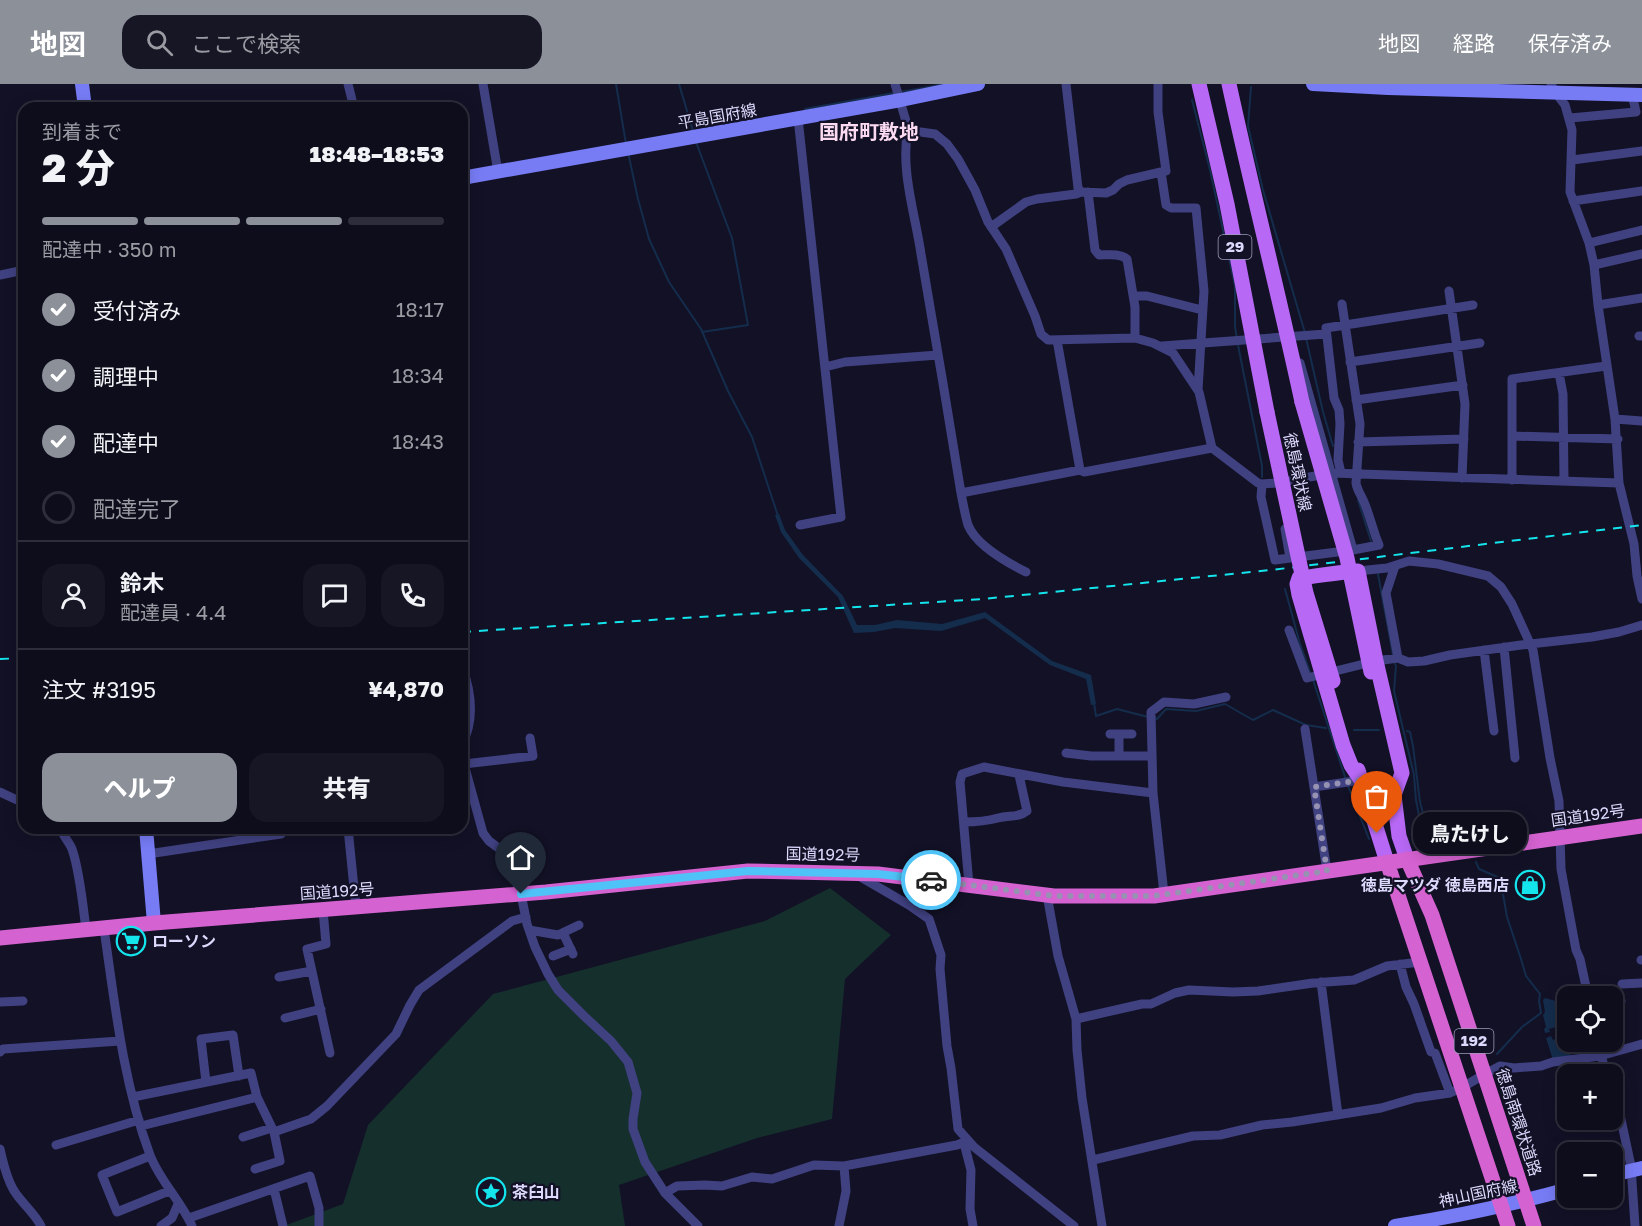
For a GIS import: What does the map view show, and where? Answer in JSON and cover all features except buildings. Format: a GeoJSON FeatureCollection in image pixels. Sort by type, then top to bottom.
{"type":"FeatureCollection","features":[{"type":"Feature","properties":{"kind":"highway","name":"国道192号"},"geometry":{"type":"LineString","coordinates":[[0,938],[154,923],[521,894],[748,871],[878,874],[1047,895],[1154,896],[1642,826]]}},
{"type":"Feature","properties":{"kind":"highway","name":"徳島南環状道路"},"geometry":{"type":"LineString","coordinates":[[1407,860],[1432,915],[1534,1226]]}},
{"type":"Feature","properties":{"kind":"highway","name":"192"},"geometry":{"type":"LineString","coordinates":[[1387,862],[1420,962],[1456,1090],[1508,1226]]}},
{"type":"Feature","properties":{"kind":"main road"},"geometry":{"type":"LineString","coordinates":[[82,84],[84,102]]}},
{"type":"Feature","properties":{"kind":"main road","name":"平島国府線"},"geometry":{"type":"LineString","coordinates":[[468,177],[798,118],[898,92],[978,84]]}},
{"type":"Feature","properties":{"kind":"main road","name":"徳島環状線"},"geometry":{"type":"LineString","coordinates":[[1199,84],[1227,204],[1243,341],[1267,412],[1306,593],[1319,678],[1351,781],[1387,862]]}},
{"type":"Feature","properties":{"kind":"main road","name":"徳島環状線"},"geometry":{"type":"LineString","coordinates":[[1229,84],[1251,184],[1299,336],[1302,402],[1347,558],[1386,662],[1394,795],[1399,836],[1407,860]]}},
{"type":"Feature","properties":{"kind":"main road"},"geometry":{"type":"LineString","coordinates":[[1313,84],[1388,88],[1419,86],[1553,88],[1637,94]]}},
{"type":"Feature","properties":{"kind":"main road"},"geometry":{"type":"LineString","coordinates":[[1319,678],[1299,596],[1297,584],[1299,578],[1358,571],[1386,662]]}},
{"type":"Feature","properties":{"kind":"main road"},"geometry":{"type":"LineString","coordinates":[[146,834],[154,923]]}},
{"type":"Feature","properties":{"kind":"main road","name":"神山国府線"},"geometry":{"type":"LineString","coordinates":[[1395,1226],[1439,1219],[1557,1192]]}},
{"type":"Feature","properties":{"kind":"street"},"geometry":{"type":"LineString","coordinates":[[348,84],[352,102]]}},
{"type":"Feature","properties":{"kind":"street"},"geometry":{"type":"LineString","coordinates":[[483,84],[498,172]]}},
{"type":"Feature","properties":{"kind":"street"},"geometry":{"type":"LineString","coordinates":[[1066,84],[1078,188],[1084,192],[1095,250],[1099,255],[1116,255],[1127,259],[1134,296],[1135,338]]}},
{"type":"Feature","properties":{"kind":"street"},"geometry":{"type":"LineString","coordinates":[[991,228],[1026,202],[1084,192],[1106,193],[1127,180],[1166,171],[1158,112],[1158,84]]}},
{"type":"Feature","properties":{"kind":"street"},"geometry":{"type":"LineString","coordinates":[[1553,88],[1565,105],[1570,118],[1572,130],[1570,192],[1594,265],[1606,366],[1616,419],[1619,483],[1638,544],[1642,598]]}},
{"type":"Feature","properties":{"kind":"street"},"geometry":{"type":"LineString","coordinates":[[898,92],[908,128],[905,166],[961,493],[969,527],[982,543],[1002,560],[1026,572]]}},
{"type":"Feature","properties":{"kind":"street"},"geometry":{"type":"LineString","coordinates":[[1570,118],[1636,112],[1637,94]]}},
{"type":"Feature","properties":{"kind":"street"},"geometry":{"type":"LineString","coordinates":[[798,118],[841,517],[800,525]]}},
{"type":"Feature","properties":{"kind":"street"},"geometry":{"type":"LineString","coordinates":[[908,128],[913,131],[935,134],[958,159],[975,190],[991,228],[1006,249],[1041,334],[1048,340],[1135,338],[1153,343],[1173,353],[1198,390]]}},
{"type":"Feature","properties":{"kind":"street"},"geometry":{"type":"LineString","coordinates":[[1572,160],[1642,151]]}},
{"type":"Feature","properties":{"kind":"street"},"geometry":{"type":"LineString","coordinates":[[1161,172],[1166,205],[1171,208],[1196,208],[1204,291],[1198,390],[1212,448],[1258,483],[1276,483],[1336,473],[1619,483]]}},
{"type":"Feature","properties":{"kind":"street"},"geometry":{"type":"LineString","coordinates":[[1573,201],[1642,192]]}},
{"type":"Feature","properties":{"kind":"street"},"geometry":{"type":"LineString","coordinates":[[1588,243],[1642,230]]}},
{"type":"Feature","properties":{"kind":"street"},"geometry":{"type":"LineString","coordinates":[[1594,265],[1642,254]]}},
{"type":"Feature","properties":{"kind":"street"},"geometry":{"type":"LineString","coordinates":[[0,275],[18,271]]}},
{"type":"Feature","properties":{"kind":"street"},"geometry":{"type":"LineString","coordinates":[[1449,291],[1465,404],[1462,478]]}},
{"type":"Feature","properties":{"kind":"street"},"geometry":{"type":"LineString","coordinates":[[1134,296],[1147,296],[1203,310]]}},
{"type":"Feature","properties":{"kind":"street"},"geometry":{"type":"LineString","coordinates":[[1598,305],[1642,298]]}},
{"type":"Feature","properties":{"kind":"street"},"geometry":{"type":"LineString","coordinates":[[1262,484],[1261,497],[1275,560],[1379,545],[1363,498],[1357,490],[1360,424],[1342,304]]}},
{"type":"Feature","properties":{"kind":"street"},"geometry":{"type":"LineString","coordinates":[[1336,473],[1340,424],[1339,410],[1334,398],[1326,328],[1473,305]]}},
{"type":"Feature","properties":{"kind":"street"},"geometry":{"type":"LineString","coordinates":[[1160,346],[1326,334]]}},
{"type":"Feature","properties":{"kind":"street"},"geometry":{"type":"LineString","coordinates":[[1299,336],[1294,346],[1304,374],[1316,422],[1336,473],[1353,550]]}},
{"type":"Feature","properties":{"kind":"street"},"geometry":{"type":"LineString","coordinates":[[1057,339],[1080,470]]}},
{"type":"Feature","properties":{"kind":"street"},"geometry":{"type":"LineString","coordinates":[[1243,341],[1250,361],[1290,558]]}},
{"type":"Feature","properties":{"kind":"street"},"geometry":{"type":"LineString","coordinates":[[1350,362],[1480,343]]}},
{"type":"Feature","properties":{"kind":"street"},"geometry":{"type":"LineString","coordinates":[[825,367],[845,362],[938,355]]}},
{"type":"Feature","properties":{"kind":"street"},"geometry":{"type":"LineString","coordinates":[[1512,480],[1512,380],[1606,366]]}},
{"type":"Feature","properties":{"kind":"street"},"geometry":{"type":"LineString","coordinates":[[1559,373],[1563,394],[1564,481]]}},
{"type":"Feature","properties":{"kind":"street"},"geometry":{"type":"LineString","coordinates":[[1356,400],[1463,385]]}},
{"type":"Feature","properties":{"kind":"street"},"geometry":{"type":"LineString","coordinates":[[1616,419],[1642,422]]}},
{"type":"Feature","properties":{"kind":"street"},"geometry":{"type":"LineString","coordinates":[[1512,436],[1618,439]]}},
{"type":"Feature","properties":{"kind":"street"},"geometry":{"type":"LineString","coordinates":[[1358,442],[1464,440]]}},
{"type":"Feature","properties":{"kind":"street"},"geometry":{"type":"LineString","coordinates":[[961,493],[1212,448]]}},
{"type":"Feature","properties":{"kind":"street"},"geometry":{"type":"LineString","coordinates":[[1358,571],[1395,566],[1409,561],[1438,564],[1488,576],[1501,587],[1512,604],[1533,650],[1559,801],[1561,869],[1576,950],[1586,986]]}},
{"type":"Feature","properties":{"kind":"street"},"geometry":{"type":"LineString","coordinates":[[1386,662],[1386,593],[1395,566]]}},
{"type":"Feature","properties":{"kind":"street"},"geometry":{"type":"LineString","coordinates":[[1289,630],[1307,678],[1319,678],[1386,662],[1424,661],[1504,647],[1592,637],[1642,625]]}},
{"type":"Feature","properties":{"kind":"street"},"geometry":{"type":"LineString","coordinates":[[1504,647],[1515,758]]}},
{"type":"Feature","properties":{"kind":"street"},"geometry":{"type":"LineString","coordinates":[[1484,650],[1494,731]]}},
{"type":"Feature","properties":{"kind":"street"},"geometry":{"type":"LineString","coordinates":[[468,690],[471,709],[468,730]]}},
{"type":"Feature","properties":{"kind":"street"},"geometry":{"type":"LineString","coordinates":[[1164,894],[1153,793],[1151,717],[1164,702],[1194,704],[1226,697]]}},
{"type":"Feature","properties":{"kind":"street"},"geometry":{"type":"LineString","coordinates":[[1492,719],[1511,717]]}},
{"type":"Feature","properties":{"kind":"street"},"geometry":{"type":"LineString","coordinates":[[1305,729],[1327,871]]}},
{"type":"Feature","properties":{"kind":"street"},"geometry":{"type":"LineString","coordinates":[[1119,756],[1115,734],[1132,734]]}},
{"type":"Feature","properties":{"kind":"street"},"geometry":{"type":"LineString","coordinates":[[468,760],[533,756],[530,738]]}},
{"type":"Feature","properties":{"kind":"street"},"geometry":{"type":"LineString","coordinates":[[1066,753],[1091,756],[1152,756]]}},
{"type":"Feature","properties":{"kind":"street"},"geometry":{"type":"LineString","coordinates":[[969,885],[960,782],[962,774],[984,767],[1063,783],[1153,793]]}},
{"type":"Feature","properties":{"kind":"street"},"geometry":{"type":"LineString","coordinates":[[964,822],[992,821],[1021,815],[1027,811],[1019,775]]}},
{"type":"Feature","properties":{"kind":"street"},"geometry":{"type":"LineString","coordinates":[[468,778],[483,833],[489,841],[504,852],[521,894],[535,947],[548,974],[558,990],[611,1041],[628,1062],[637,1093],[633,1129],[645,1162],[665,1193],[698,1226]]}},
{"type":"Feature","properties":{"kind":"street"},"geometry":{"type":"LineString","coordinates":[[1314,787],[1351,781]]}},
{"type":"Feature","properties":{"kind":"street"},"geometry":{"type":"LineString","coordinates":[[0,792],[17,800]]}},
{"type":"Feature","properties":{"kind":"street"},"geometry":{"type":"LineString","coordinates":[[62,834],[72,847],[86,930]]}},
{"type":"Feature","properties":{"kind":"street"},"geometry":{"type":"LineString","coordinates":[[148,854],[281,834]]}},
{"type":"Feature","properties":{"kind":"street"},"geometry":{"type":"LineString","coordinates":[[349,834],[356,908]]}},
{"type":"Feature","properties":{"kind":"street"},"geometry":{"type":"LineString","coordinates":[[854,873],[929,919],[941,955],[940,969],[947,1046],[958,1129],[967,1141],[1074,1226]]}},
{"type":"Feature","properties":{"kind":"street"},"geometry":{"type":"LineString","coordinates":[[1047,895],[1058,956],[1076,1019],[1082,1098],[1102,1226]]}},
{"type":"Feature","properties":{"kind":"street"},"geometry":{"type":"LineString","coordinates":[[324,910],[326,944],[307,949],[330,1053]]}},
{"type":"Feature","properties":{"kind":"street"},"geometry":{"type":"LineString","coordinates":[[243,1137],[311,1119],[327,1106],[396,1034],[419,990],[512,921],[526,917]]}},
{"type":"Feature","properties":{"kind":"street"},"geometry":{"type":"LineString","coordinates":[[529,930],[558,936],[579,925]]}},
{"type":"Feature","properties":{"kind":"street"},"geometry":{"type":"LineString","coordinates":[[104,929],[120,1041],[128,1082],[140,1123],[150,1156],[169,1191],[190,1222],[310,1176],[319,1208],[319,1226]]}},
{"type":"Feature","properties":{"kind":"street"},"geometry":{"type":"LineString","coordinates":[[553,956],[572,952],[563,933]]}},
{"type":"Feature","properties":{"kind":"street"},"geometry":{"type":"LineString","coordinates":[[1076,1019],[1142,1004],[1152,1004],[1189,990],[1258,991],[1354,980],[1387,966],[1420,962]]}},
{"type":"Feature","properties":{"kind":"street"},"geometry":{"type":"LineString","coordinates":[[1400,964],[1406,987],[1431,1052],[1435,1053],[1456,1090]]}},
{"type":"Feature","properties":{"kind":"street"},"geometry":{"type":"LineString","coordinates":[[279,977],[312,971]]}},
{"type":"Feature","properties":{"kind":"street"},"geometry":{"type":"LineString","coordinates":[[1321,982],[1338,1115]]}},
{"type":"Feature","properties":{"kind":"street"},"geometry":{"type":"LineString","coordinates":[[1622,984],[1642,983]]}},
{"type":"Feature","properties":{"kind":"street"},"geometry":{"type":"LineString","coordinates":[[0,1002],[23,1001]]}},
{"type":"Feature","properties":{"kind":"street"},"geometry":{"type":"LineString","coordinates":[[285,1018],[321,1010]]}},
{"type":"Feature","properties":{"kind":"street"},"geometry":{"type":"LineString","coordinates":[[206,1082],[201,1039],[232,1035],[239,1076]]}},
{"type":"Feature","properties":{"kind":"street"},"geometry":{"type":"LineString","coordinates":[[0,1052],[3,1048],[120,1041]]}},
{"type":"Feature","properties":{"kind":"street"},"geometry":{"type":"LineString","coordinates":[[1093,1160],[1193,1136],[1220,1135],[1262,1125],[1381,1108],[1456,1090],[1500,1066],[1514,1068],[1541,1066],[1600,1056],[1642,1044]]}},
{"type":"Feature","properties":{"kind":"street"},"geometry":{"type":"LineString","coordinates":[[1597,1052],[1603,1064]]}},
{"type":"Feature","properties":{"kind":"street"},"geometry":{"type":"LineString","coordinates":[[133,1097],[251,1073],[257,1097],[273,1130],[280,1161],[255,1169]]}},
{"type":"Feature","properties":{"kind":"street"},"geometry":{"type":"LineString","coordinates":[[56,1145],[140,1123],[257,1097]]}},
{"type":"Feature","properties":{"kind":"street"},"geometry":{"type":"LineString","coordinates":[[1623,1125],[1637,1169],[1635,1226]]}},
{"type":"Feature","properties":{"kind":"street"},"geometry":{"type":"LineString","coordinates":[[665,1193],[677,1186],[722,1186],[752,1177],[772,1179],[814,1166],[844,1166],[957,1145],[967,1141]]}},
{"type":"Feature","properties":{"kind":"street"},"geometry":{"type":"LineString","coordinates":[[967,1141],[966,1147],[971,1170],[970,1209],[973,1226]]}},
{"type":"Feature","properties":{"kind":"street"},"geometry":{"type":"LineString","coordinates":[[0,1149],[15,1193],[37,1218],[41,1226]]}},
{"type":"Feature","properties":{"kind":"street"},"geometry":{"type":"LineString","coordinates":[[150,1156],[102,1175],[117,1212],[169,1191]]}},
{"type":"Feature","properties":{"kind":"street"},"geometry":{"type":"LineString","coordinates":[[839,1226],[846,1191],[844,1166]]}},
{"type":"Feature","properties":{"kind":"street"},"geometry":{"type":"LineString","coordinates":[[274,1189],[283,1226]]}},
{"type":"Feature","properties":{"kind":"street"},"geometry":{"type":"LineString","coordinates":[[161,1226],[171,1218],[178,1204]]}},
{"type":"Feature","properties":{"kind":"green space"},"geometry":{"type":"Polygon","coordinates":[[[830,888],[891,935],[845,979],[832,1119],[757,1138],[619,1185],[625,1226],[284,1226],[343,1204],[368,1125],[493,994],[765,921],[830,888]]]}},
{"type":"Feature","properties":{"kind":"water"},"geometry":{"type":"Polygon","coordinates":[[[777,514],[785,530],[803,555],[843,596],[857,625],[875,625],[897,620],[942,624],[985,612],[1052,661],[1091,675],[1096,704],[1091,705],[1086,679],[1050,665],[985,618],[941,631],[895,628],[854,633],[838,597],[799,558],[781,532],[775,515],[777,514]]]}},
{"type":"Feature","properties":{"kind":"water"},"geometry":{"type":"Polygon","coordinates":[[[1545,998],[1557,1001],[1557,1030],[1556,1027],[1549,1029],[1550,1032],[1545,1033],[1546,1027],[1543,1000],[1545,998]]]}},
{"type":"Feature","properties":{"kind":"water"},"geometry":{"type":"Polygon","coordinates":[[[1551,1036],[1553,1040],[1557,1038],[1557,1052],[1570,1052],[1571,1056],[1553,1060],[1546,1038],[1551,1036]]]}},
{"type":"Feature","properties":{"kind":"waterway"},"geometry":{"type":"LineString","coordinates":[[616,84],[626,144]]}},
{"type":"Feature","properties":{"kind":"waterway"},"geometry":{"type":"LineString","coordinates":[[679,84],[693,131]]}},
{"type":"Feature","properties":{"kind":"waterway"},"geometry":{"type":"LineString","coordinates":[[900,92],[945,84]]}},
{"type":"Feature","properties":{"kind":"waterway"},"geometry":{"type":"LineString","coordinates":[[1251,87],[1248,126],[1263,190],[1305,333]]}},
{"type":"Feature","properties":{"kind":"waterway"},"geometry":{"type":"LineString","coordinates":[[805,109],[894,93]]}},
{"type":"Feature","properties":{"kind":"waterway"},"geometry":{"type":"LineString","coordinates":[[1192,100],[1235,286],[1237,339]]}},
{"type":"Feature","properties":{"kind":"waterway"},"geometry":{"type":"LineString","coordinates":[[696,142],[732,238],[748,325],[702,332]]}},
{"type":"Feature","properties":{"kind":"waterway"},"geometry":{"type":"LineString","coordinates":[[628,152],[649,239],[669,282],[701,329],[728,391],[752,437],[778,516]]}},
{"type":"Feature","properties":{"kind":"waterway"},"geometry":{"type":"LineString","coordinates":[[1306,338],[1333,446]]}},
{"type":"Feature","properties":{"kind":"waterway"},"geometry":{"type":"LineString","coordinates":[[1238,345],[1262,466],[1262,477]]}},
{"type":"Feature","properties":{"kind":"waterway"},"geometry":{"type":"LineString","coordinates":[[1358,500],[1371,541]]}},
{"type":"Feature","properties":{"kind":"waterway"},"geometry":{"type":"LineString","coordinates":[[1378,574],[1393,655]]}},
{"type":"Feature","properties":{"kind":"waterway"},"geometry":{"type":"LineString","coordinates":[[1285,589],[1311,675]]}},
{"type":"Feature","properties":{"kind":"waterway"},"geometry":{"type":"LineString","coordinates":[[1394,661],[1396,666],[1394,691],[1414,775],[1422,831],[1428,833],[1434,831]]}},
{"type":"Feature","properties":{"kind":"waterway"},"geometry":{"type":"LineString","coordinates":[[1313,680],[1346,780]]}},
{"type":"Feature","properties":{"kind":"waterway"},"geometry":{"type":"LineString","coordinates":[[1094,703],[1096,716],[1117,709],[1148,717]]}},
{"type":"Feature","properties":{"kind":"waterway"},"geometry":{"type":"LineString","coordinates":[[1154,718],[1157,719],[1166,709],[1196,711],[1225,704],[1253,720],[1273,710],[1306,725],[1326,728]]}},
{"type":"Feature","properties":{"kind":"waterway"},"geometry":{"type":"LineString","coordinates":[[1354,730],[1379,730]]}},
{"type":"Feature","properties":{"kind":"waterway"},"geometry":{"type":"LineString","coordinates":[[1407,731],[1410,732],[1413,746],[1420,802],[1427,829],[1461,839]]}},
{"type":"Feature","properties":{"kind":"waterway"},"geometry":{"type":"LineString","coordinates":[[1348,786],[1369,839]]}},
{"type":"Feature","properties":{"kind":"waterway"},"geometry":{"type":"LineString","coordinates":[[1476,862],[1479,869],[1502,879],[1507,917],[1526,976],[1540,994],[1541,1013],[1522,1027],[1497,1054]]}},
{"type":"Feature","properties":{"kind":"railway"},"geometry":{"type":"LineString","coordinates":[[468,632],[983,599],[1271,570],[1642,525]]}},
{"type":"Feature","properties":{"kind":"railway"},"geometry":{"type":"LineString","coordinates":[[0,659],[18,658]]}},
{"type":"Feature","properties":{"kind":"way so far"},"geometry":{"type":"LineString","coordinates":[[931,880],[1054,896],[1154,896],[1327,871],[1314,787],[1361,780],[1377,833]]}},
{"type":"Feature","properties":{"kind":"place","name":"鳥たけし"},"geometry":{"type":"Point","coordinates":[1377,833]}},
{"type":"Feature","properties":{"kind":"place","name":"徳島マツダ 徳島西店"},"geometry":{"type":"Point","coordinates":[1530,885]}},
{"type":"Feature","properties":{"kind":"place","name":"ローソン"},"geometry":{"type":"Point","coordinates":[131,941]}},
{"type":"Feature","properties":{"kind":"place","name":"茶臼山"},"geometry":{"type":"Point","coordinates":[491,1192]}},
{"type":"Feature","properties":{"kind":"district","name":"国府町敷地"},"geometry":{"type":"Point","coordinates":[869,132]}},
{"type":"Feature","properties":{"kind":"route"},"geometry":{"type":"LineString","coordinates":[[521,894],[748,871],[878,874],[931,880]]}}]}
